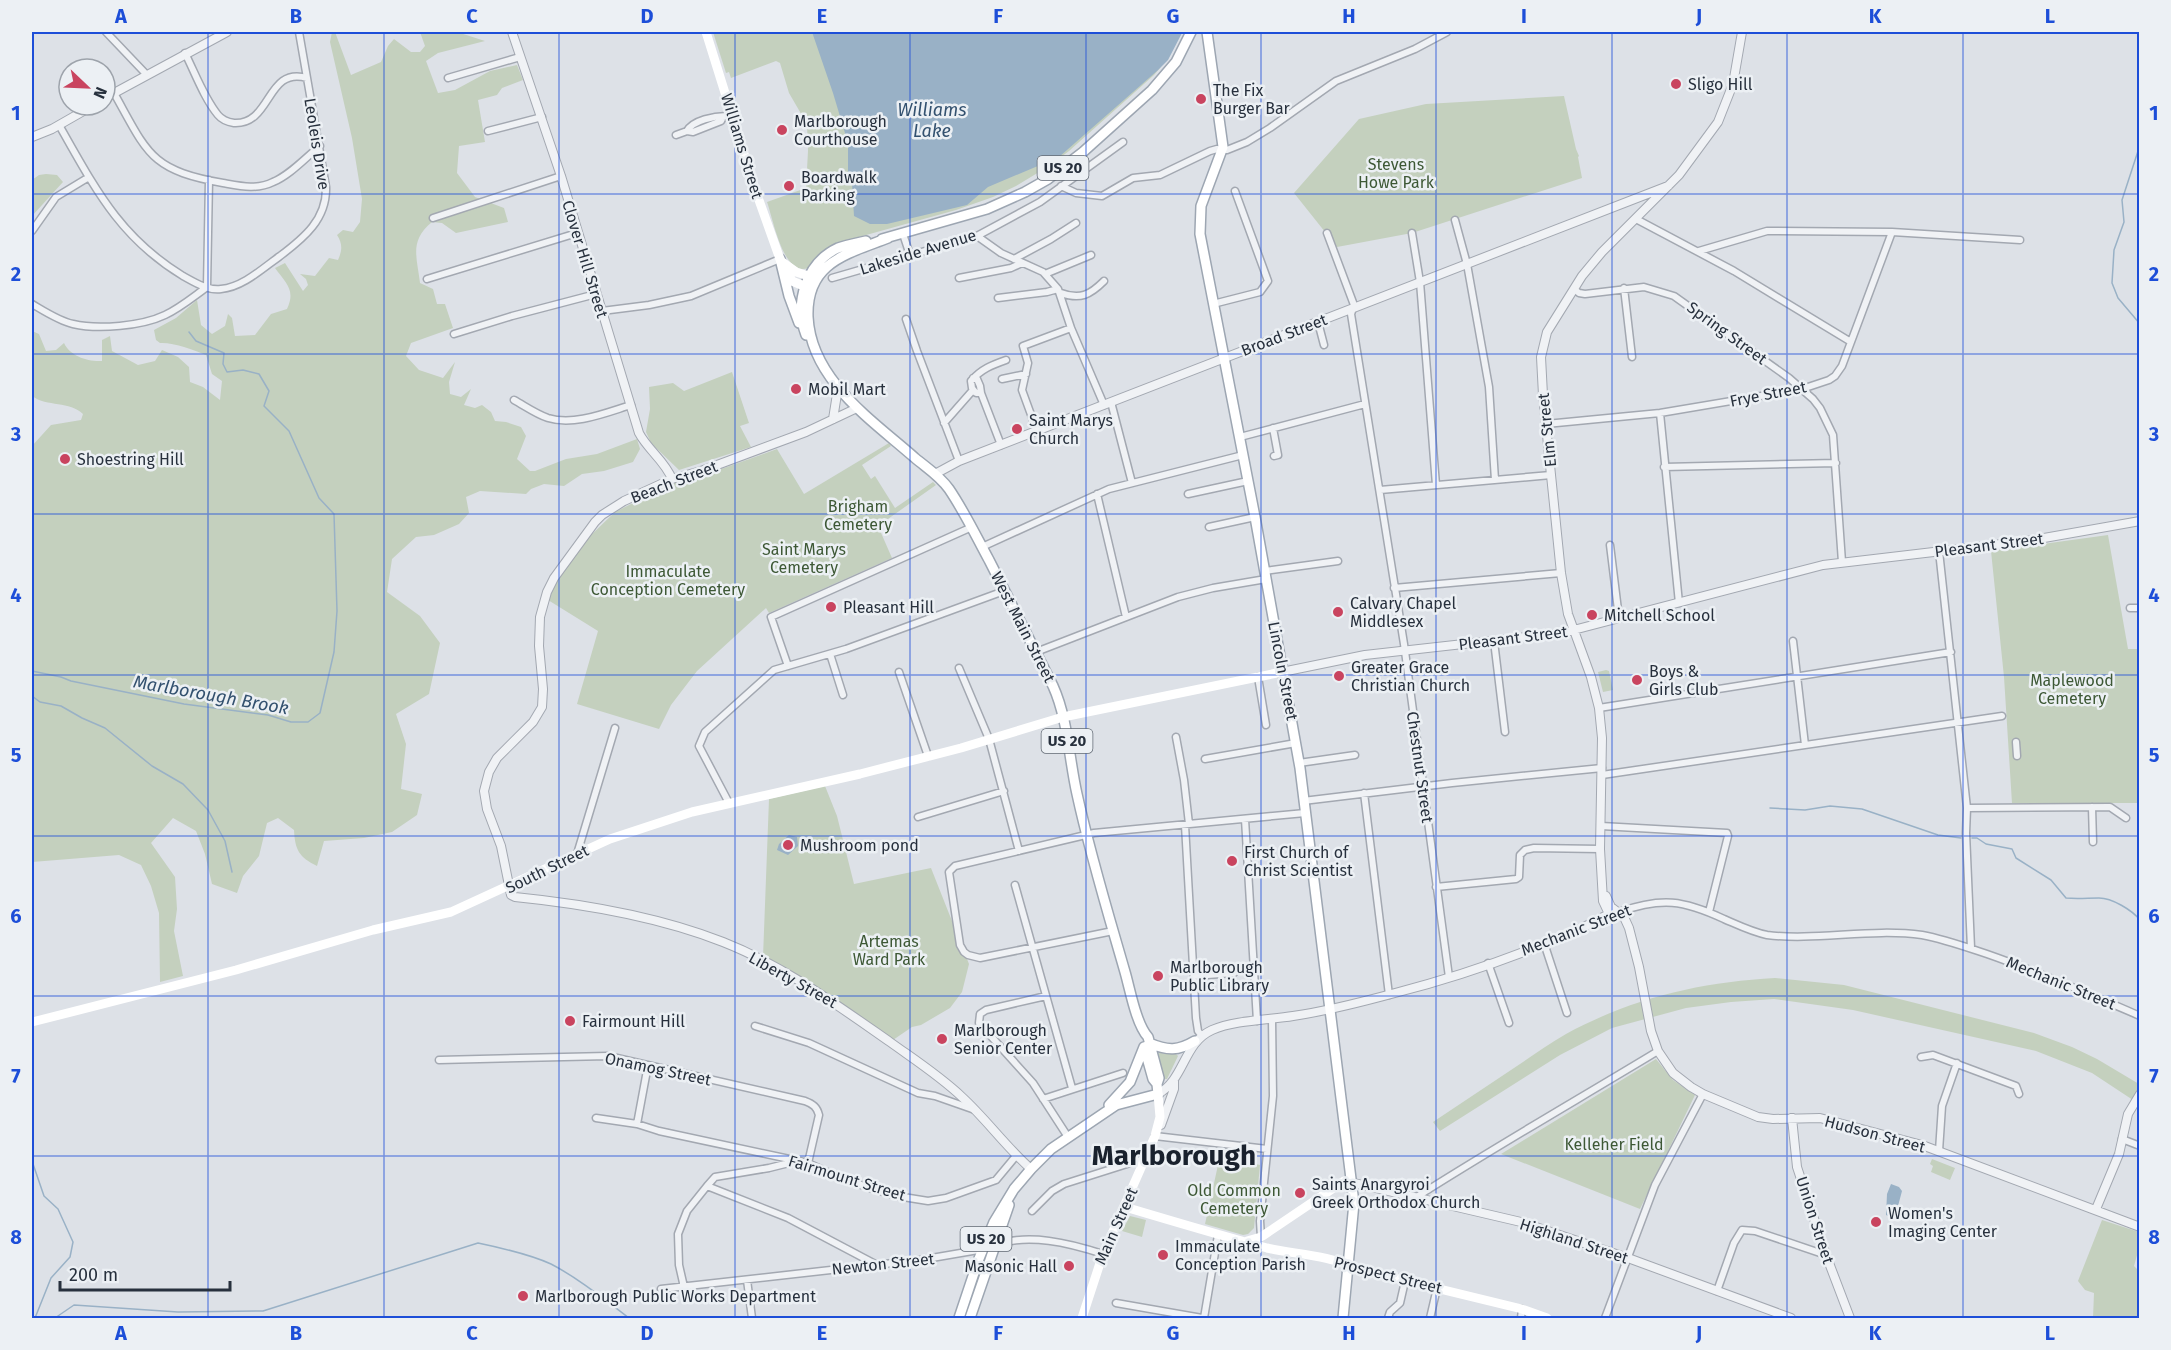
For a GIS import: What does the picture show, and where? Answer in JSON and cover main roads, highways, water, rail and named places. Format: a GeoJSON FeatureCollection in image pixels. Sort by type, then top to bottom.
{"type":"FeatureCollection","features":[{"type":"Feature","properties":{"kind":"main road","name":"Williams Street"},"geometry":{"type":"LineString","coordinates":[[706,32],[728,115],[780,260],[792,281],[808,288]]}},
{"type":"Feature","properties":{"kind":"main road","name":"Lakeside Avenue"},"geometry":{"type":"LineString","coordinates":[[813,278],[844,254],[888,238],[994,207],[1059,172],[1152,90],[1176,62],[1191,32]]}},
{"type":"Feature","properties":{"kind":"main road","name":"Lincoln Street"},"geometry":{"type":"LineString","coordinates":[[1207,32],[1223,150],[1205,195],[1200,216],[1200,234],[1255,517],[1296,743],[1304,801],[1354,1216],[1343,1318]]}},
{"type":"Feature","properties":{"kind":"main road"},"geometry":{"type":"LineString","coordinates":[[780,260],[790,269],[813,278]]}},
{"type":"Feature","properties":{"kind":"main road"},"geometry":{"type":"LineString","coordinates":[[780,260],[794,312],[804,330]]}},
{"type":"Feature","properties":{"kind":"main road","name":"West Main Street"},"geometry":{"type":"LineString","coordinates":[[813,278],[808,288],[808,321],[814,347],[823,365],[857,408],[948,487],[972,527],[1057,695],[1086,835],[1143,1032],[1160,1078],[1158,1089],[1160,1117],[1155,1136]]}},
{"type":"Feature","properties":{"kind":"main road","name":"US 20"},"geometry":{"type":"LineString","coordinates":[[808,288],[801,311],[804,330],[814,347]]}},
{"type":"Feature","properties":{"kind":"main road","name":"Pleasant Street"},"geometry":{"type":"LineString","coordinates":[[1063,717],[1282,672]]}},
{"type":"Feature","properties":{"kind":"main road","name":"South Street"},"geometry":{"type":"LineString","coordinates":[[32,1022],[236,970],[373,930],[435,917],[465,907],[621,835],[692,812],[860,774],[1063,717]]}},
{"type":"Feature","properties":{"kind":"main road"},"geometry":{"type":"LineString","coordinates":[[1147,1045],[1176,1050],[1199,1038]]}},
{"type":"Feature","properties":{"kind":"main road","name":"US 20"},"geometry":{"type":"LineString","coordinates":[[1099,1115],[1130,1082],[1147,1045]]}},
{"type":"Feature","properties":{"kind":"main road","name":"US 20"},"geometry":{"type":"LineString","coordinates":[[959,1318],[982,1250],[1005,1202],[1031,1170],[1051,1149],[1099,1115],[1120,1103],[1158,1089]]}},
{"type":"Feature","properties":{"kind":"main road","name":"Main Street"},"geometry":{"type":"LineString","coordinates":[[1082,1318],[1103,1254],[1155,1136]]}},
{"type":"Feature","properties":{"kind":"main road","name":"US 20"},"geometry":{"type":"LineString","coordinates":[[970,1318],[1013,1197],[1031,1170]]}},
{"type":"Feature","properties":{"kind":"main road"},"geometry":{"type":"LineString","coordinates":[[1245,1241],[1261,1237],[1344,1181],[1350,1182]]}},
{"type":"Feature","properties":{"kind":"main road","name":"Prospect Street"},"geometry":{"type":"LineString","coordinates":[[1125,1207],[1218,1235],[1347,1265],[1437,1288],[1522,1314],[1547,1318]]}},
{"type":"Feature","properties":{"kind":"water","name":"Williams Lake"},"geometry":{"type":"Polygon","coordinates":[[[812,32],[1182,33],[1168,60],[1059,157],[988,187],[967,205],[887,224],[870,224],[854,216],[852,183],[848,172],[848,143],[812,32]]]}},
{"type":"Feature","properties":{"kind":"water","name":"Mushroom pond"},"geometry":{"type":"Polygon","coordinates":[[[789,835],[797,837],[798,846],[788,855],[777,850],[779,844],[789,835]]]}},
{"type":"Feature","properties":{"kind":"water"},"geometry":{"type":"Polygon","coordinates":[[[1891,1184],[1902,1191],[1898,1206],[1892,1210],[1892,1218],[1886,1215],[1887,1194],[1891,1184]]]}},
{"type":"Feature","properties":{"kind":"waterway"},"geometry":{"type":"LineString","coordinates":[[2140,145],[2122,200],[2124,222],[2114,250],[2112,283],[2118,298],[2140,324]]}},
{"type":"Feature","properties":{"kind":"waterway","name":"Marlborough Brook"},"geometry":{"type":"LineString","coordinates":[[32,671],[184,704],[268,715],[291,722],[308,722],[320,713],[334,652],[337,611],[334,514],[319,498],[289,431],[264,406],[269,391],[259,374],[243,370],[227,372],[223,364],[224,353],[196,341],[189,332]]}},
{"type":"Feature","properties":{"kind":"waterway"},"geometry":{"type":"LineString","coordinates":[[32,696],[40,702],[61,706],[105,728],[152,766],[183,784],[208,810],[225,841],[232,872]]}},
{"type":"Feature","properties":{"kind":"waterway"},"geometry":{"type":"LineString","coordinates":[[1770,808],[1805,810],[1830,806],[1862,809],[1938,835],[1961,838]]}},
{"type":"Feature","properties":{"kind":"waterway"},"geometry":{"type":"LineString","coordinates":[[1972,838],[1977,838],[1986,844],[2012,849],[2016,858],[2051,880],[2066,898],[2110,900],[2127,909],[2140,920]]}},
{"type":"Feature","properties":{"kind":"waterway","name":"Marlborough Brook"},"geometry":{"type":"LineString","coordinates":[[32,1161],[44,1196],[58,1209],[73,1242],[70,1257],[51,1278],[35,1318]]}},
{"type":"Feature","properties":{"kind":"waterway"},"geometry":{"type":"LineString","coordinates":[[55,1318],[74,1305],[178,1312],[263,1311],[478,1243],[525,1254],[551,1264],[581,1282],[629,1318]]}},
{"type":"Feature","properties":{"kind":"place","name":"Sligo Hill"},"geometry":{"type":"Point","coordinates":[1676,84]}},
{"type":"Feature","properties":{"kind":"place","name":"The Fix Burger Bar"},"geometry":{"type":"Point","coordinates":[1201,99]}},
{"type":"Feature","properties":{"kind":"place","name":"Marlborough Courthouse"},"geometry":{"type":"Point","coordinates":[782,130]}},
{"type":"Feature","properties":{"kind":"place","name":"Boardwalk Parking"},"geometry":{"type":"Point","coordinates":[789,186]}},
{"type":"Feature","properties":{"kind":"place","name":"Mobil Mart"},"geometry":{"type":"Point","coordinates":[796,389]}},
{"type":"Feature","properties":{"kind":"place","name":"Saint Marys Church"},"geometry":{"type":"Point","coordinates":[1017,429]}},
{"type":"Feature","properties":{"kind":"place","name":"Shoestring Hill"},"geometry":{"type":"Point","coordinates":[65,459]}},
{"type":"Feature","properties":{"kind":"place","name":"Pleasant Hill"},"geometry":{"type":"Point","coordinates":[831,607]}},
{"type":"Feature","properties":{"kind":"place","name":"Calvary Chapel Middlesex"},"geometry":{"type":"Point","coordinates":[1338,612]}},
{"type":"Feature","properties":{"kind":"place","name":"Mitchell School"},"geometry":{"type":"Point","coordinates":[1592,615]}},
{"type":"Feature","properties":{"kind":"place","name":"Greater Grace Christian Church"},"geometry":{"type":"Point","coordinates":[1339,676]}},
{"type":"Feature","properties":{"kind":"place","name":"Boys & Girls Club"},"geometry":{"type":"Point","coordinates":[1637,680]}},
{"type":"Feature","properties":{"kind":"place","name":"Mushroom pond"},"geometry":{"type":"Point","coordinates":[788,845]}},
{"type":"Feature","properties":{"kind":"place","name":"First Church of Christ Scientist"},"geometry":{"type":"Point","coordinates":[1232,861]}},
{"type":"Feature","properties":{"kind":"place","name":"Marlborough Public Library"},"geometry":{"type":"Point","coordinates":[1158,976]}},
{"type":"Feature","properties":{"kind":"place","name":"Fairmount Hill"},"geometry":{"type":"Point","coordinates":[570,1021]}},
{"type":"Feature","properties":{"kind":"place","name":"Marlborough Senior Center"},"geometry":{"type":"Point","coordinates":[942,1039]}},
{"type":"Feature","properties":{"kind":"place","name":"Saints Anargyroi Greek Orthodox Church"},"geometry":{"type":"Point","coordinates":[1300,1193]}},
{"type":"Feature","properties":{"kind":"place","name":"Women's Imaging Center"},"geometry":{"type":"Point","coordinates":[1876,1222]}},
{"type":"Feature","properties":{"kind":"place","name":"Immaculate Conception Parish"},"geometry":{"type":"Point","coordinates":[1163,1255]}},
{"type":"Feature","properties":{"kind":"place","name":"Masonic Hall"},"geometry":{"type":"Point","coordinates":[1069,1266]}},
{"type":"Feature","properties":{"kind":"place","name":"Marlborough Public Works Department"},"geometry":{"type":"Point","coordinates":[523,1296]}},
{"type":"Feature","properties":{"kind":"district","name":"Marlborough"},"geometry":{"type":"Point","coordinates":[1174,1155]}},
{"type":"Feature","properties":{"kind":"park label","name":"Stevens Howe Park"},"geometry":{"type":"Point","coordinates":[1396,173]}},
{"type":"Feature","properties":{"kind":"park label","name":"Brigham Cemetery"},"geometry":{"type":"Point","coordinates":[858,515]}},
{"type":"Feature","properties":{"kind":"park label","name":"Saint Marys Cemetery"},"geometry":{"type":"Point","coordinates":[804,558]}},
{"type":"Feature","properties":{"kind":"park label","name":"Immaculate Conception Cemetery"},"geometry":{"type":"Point","coordinates":[668,580]}},
{"type":"Feature","properties":{"kind":"park label","name":"Maplewood Cemetery"},"geometry":{"type":"Point","coordinates":[2072,689]}},
{"type":"Feature","properties":{"kind":"park label","name":"Artemas Ward Park"},"geometry":{"type":"Point","coordinates":[889,950]}},
{"type":"Feature","properties":{"kind":"park label","name":"Kelleher Field"},"geometry":{"type":"Point","coordinates":[1614,1144]}},
{"type":"Feature","properties":{"kind":"park label","name":"Old Common Cemetery"},"geometry":{"type":"Point","coordinates":[1234,1199]}}]}
